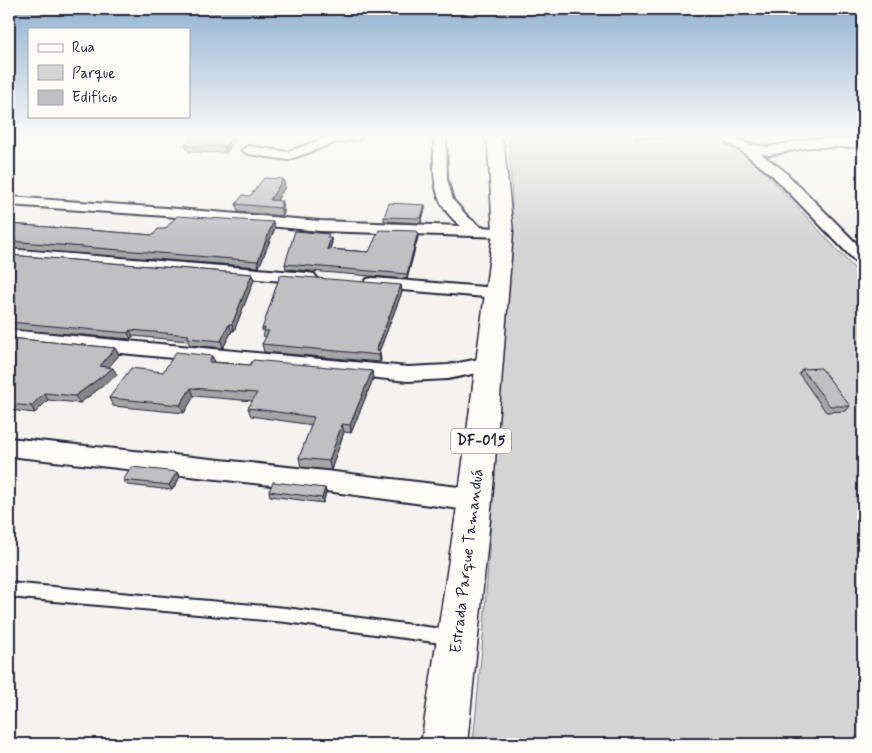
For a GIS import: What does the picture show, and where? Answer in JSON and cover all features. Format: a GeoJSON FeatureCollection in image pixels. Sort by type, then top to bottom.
{"type":"FeatureCollection","features":[{"type":"Feature","properties":{"kind":"main road","name":"Estrada Parque Tamanduá"},"geometry":{"type":"LineString","coordinates":[[444,744],[475,500],[497,293],[490,232],[493,171]]}},
{"type":"Feature","properties":{"kind":"street"},"geometry":{"type":"LineString","coordinates":[[440,171],[440,189],[448,206],[461,220],[490,232]]}},
{"type":"Feature","properties":{"kind":"street"},"geometry":{"type":"LineString","coordinates":[[776,171],[863,259]]}},
{"type":"Feature","properties":{"kind":"street"},"geometry":{"type":"LineString","coordinates":[[793,171],[842,218]]}},
{"type":"Feature","properties":{"kind":"street"},"geometry":{"type":"LineString","coordinates":[[9,201],[166,212],[320,226],[490,232]]}},
{"type":"Feature","properties":{"kind":"street"},"geometry":{"type":"LineString","coordinates":[[9,254],[327,280]]}},
{"type":"Feature","properties":{"kind":"street"},"geometry":{"type":"LineString","coordinates":[[357,282],[497,293]]}},
{"type":"Feature","properties":{"kind":"street"},"geometry":{"type":"LineString","coordinates":[[9,336],[408,374],[448,372],[489,364]]}},
{"type":"Feature","properties":{"kind":"street"},"geometry":{"type":"LineString","coordinates":[[9,447],[326,481],[475,500]]}},
{"type":"Feature","properties":{"kind":"lane"},"geometry":{"type":"LineString","coordinates":[[9,590],[286,615],[457,638]]}},
{"type":"Feature","properties":{"kind":"green space"},"geometry":{"type":"Polygon","coordinates":[[[511,171],[764,171],[863,278],[863,744],[473,744],[484,627],[512,200],[511,171]]]}},
{"type":"Feature","properties":{"kind":"building"},"geometry":{"type":"Polygon","coordinates":[[[264,178],[283,179],[270,200],[282,201],[280,208],[236,204],[243,195],[250,196],[264,178]]]}},
{"type":"Feature","properties":{"kind":"building"},"geometry":{"type":"Polygon","coordinates":[[[389,203],[425,205],[421,218],[384,217],[389,203]]]}},
{"type":"Feature","properties":{"kind":"building"},"geometry":{"type":"Polygon","coordinates":[[[177,216],[273,222],[258,261],[9,241],[9,224],[153,235],[158,229],[165,229],[177,216]]]}},
{"type":"Feature","properties":{"kind":"building"},"geometry":{"type":"Polygon","coordinates":[[[379,230],[418,232],[407,274],[285,264],[295,231],[329,234],[327,238],[331,238],[327,249],[369,252],[379,230]]]}},
{"type":"Feature","properties":{"kind":"building"},"geometry":{"type":"Polygon","coordinates":[[[9,255],[252,274],[232,324],[229,324],[221,341],[187,338],[189,335],[130,330],[128,333],[9,322],[9,255]]]}},
{"type":"Feature","properties":{"kind":"building"},"geometry":{"type":"Polygon","coordinates":[[[280,275],[401,285],[376,351],[380,352],[379,355],[262,344],[269,331],[264,331],[265,328],[262,329],[280,275]]]}},
{"type":"Feature","properties":{"kind":"building"},"geometry":{"type":"Polygon","coordinates":[[[9,338],[115,348],[100,366],[113,368],[75,396],[44,393],[31,406],[9,404],[9,338]]]}},
{"type":"Feature","properties":{"kind":"building"},"geometry":{"type":"Polygon","coordinates":[[[176,352],[212,356],[209,362],[250,365],[253,360],[372,371],[350,425],[342,424],[329,461],[299,458],[314,417],[248,408],[257,393],[191,388],[180,405],[109,398],[131,368],[163,372],[176,352]]]}},
{"type":"Feature","properties":{"kind":"building"},"geometry":{"type":"Polygon","coordinates":[[[821,368],[850,406],[830,406],[802,369],[821,368]]]}},
{"type":"Feature","properties":{"kind":"building"},"geometry":{"type":"Polygon","coordinates":[[[132,467],[177,472],[169,485],[123,480],[132,467]]]}},
{"type":"Feature","properties":{"kind":"building"},"geometry":{"type":"Polygon","coordinates":[[[273,482],[325,488],[322,498],[269,491],[273,482]]]}}]}
